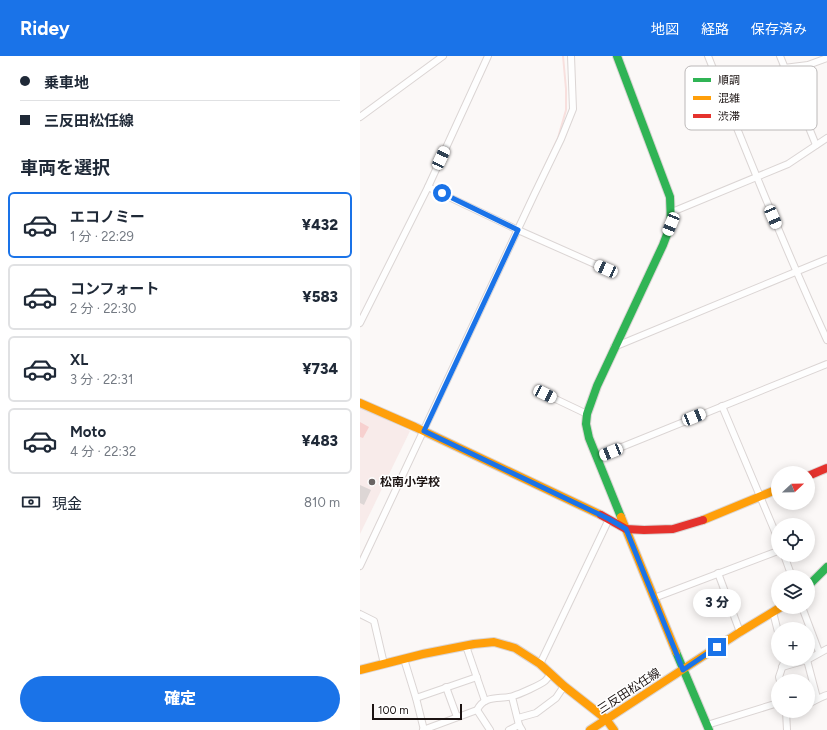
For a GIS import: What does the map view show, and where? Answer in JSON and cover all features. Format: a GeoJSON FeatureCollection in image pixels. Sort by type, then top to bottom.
{"type":"FeatureCollection","features":[{"type":"Feature","properties":{"kind":"street"},"geometry":{"type":"LineString","coordinates":[[360,117],[443,56]]}},
{"type":"Feature","properties":{"kind":"street"},"geometry":{"type":"LineString","coordinates":[[360,323],[428,187],[488,56]]}},
{"type":"Feature","properties":{"kind":"street"},"geometry":{"type":"LineString","coordinates":[[360,566],[424,431],[515,229],[561,139],[573,109],[571,56]]}},
{"type":"Feature","properties":{"kind":"street"},"geometry":{"type":"LineString","coordinates":[[617,56],[670,198],[672,212],[671,224],[663,246],[614,347],[592,397],[586,424],[597,457],[708,728],[771,706]]}},
{"type":"Feature","properties":{"kind":"street"},"geometry":{"type":"LineString","coordinates":[[708,56],[712,66]]}},
{"type":"Feature","properties":{"kind":"street"},"geometry":{"type":"LineString","coordinates":[[780,56],[783,66]]}},
{"type":"Feature","properties":{"kind":"street"},"geometry":{"type":"LineString","coordinates":[[800,66],[808,65],[827,58]]}},
{"type":"Feature","properties":{"kind":"street"},"geometry":{"type":"LineString","coordinates":[[737,130],[796,272],[827,340]]}},
{"type":"Feature","properties":{"kind":"street"},"geometry":{"type":"LineString","coordinates":[[810,130],[816,145]]}},
{"type":"Feature","properties":{"kind":"street"},"geometry":{"type":"LineString","coordinates":[[672,212],[788,164],[827,138]]}},
{"type":"Feature","properties":{"kind":"street"},"geometry":{"type":"LineString","coordinates":[[428,187],[515,229],[606,269]]}},
{"type":"Feature","properties":{"kind":"street"},"geometry":{"type":"LineString","coordinates":[[614,347],[827,259]]}},
{"type":"Feature","properties":{"kind":"street"},"geometry":{"type":"LineString","coordinates":[[597,457],[827,364]]}},
{"type":"Feature","properties":{"kind":"street"},"geometry":{"type":"LineString","coordinates":[[545,394],[587,414]]}},
{"type":"Feature","properties":{"kind":"street"},"geometry":{"type":"LineString","coordinates":[[360,403],[424,431],[609,519],[626,529],[673,529],[692,524],[771,492]]}},
{"type":"Feature","properties":{"kind":"street"},"geometry":{"type":"LineString","coordinates":[[722,406],[771,522]]}},
{"type":"Feature","properties":{"kind":"street"},"geometry":{"type":"LineString","coordinates":[[815,473],[827,468]]}},
{"type":"Feature","properties":{"kind":"street"},"geometry":{"type":"LineString","coordinates":[[540,664],[609,519]]}},
{"type":"Feature","properties":{"kind":"street"},"geometry":{"type":"LineString","coordinates":[[654,598],[771,554]]}},
{"type":"Feature","properties":{"kind":"street"},"geometry":{"type":"LineString","coordinates":[[815,579],[827,568]]}},
{"type":"Feature","properties":{"kind":"street"},"geometry":{"type":"LineString","coordinates":[[718,573],[740,632]]}},
{"type":"Feature","properties":{"kind":"street","name":"三反田松任線"},"geometry":{"type":"LineString","coordinates":[[590,730],[771,613]]}},
{"type":"Feature","properties":{"kind":"street"},"geometry":{"type":"LineString","coordinates":[[360,614],[374,621],[384,664]]}},
{"type":"Feature","properties":{"kind":"street"},"geometry":{"type":"LineString","coordinates":[[805,614],[819,652]]}},
{"type":"Feature","properties":{"kind":"street"},"geometry":{"type":"LineString","coordinates":[[360,670],[466,646],[494,642],[515,648],[540,664],[564,686],[606,720],[614,730]]}},
{"type":"Feature","properties":{"kind":"street"},"geometry":{"type":"LineString","coordinates":[[466,646],[485,701]]}},
{"type":"Feature","properties":{"kind":"street"},"geometry":{"type":"LineString","coordinates":[[815,655],[827,649]]}},
{"type":"Feature","properties":{"kind":"street"},"geometry":{"type":"LineString","coordinates":[[404,659],[416,698],[423,730],[436,728],[457,717],[477,710],[485,701],[500,697],[512,696],[546,681],[551,674]]}},
{"type":"Feature","properties":{"kind":"street"},"geometry":{"type":"LineString","coordinates":[[780,674],[782,666]]}},
{"type":"Feature","properties":{"kind":"street"},"geometry":{"type":"LineString","coordinates":[[809,666],[817,698]]}},
{"type":"Feature","properties":{"kind":"street"},"geometry":{"type":"LineString","coordinates":[[416,698],[477,677]]}},
{"type":"Feature","properties":{"kind":"street"},"geometry":{"type":"LineString","coordinates":[[518,718],[536,713],[556,698],[564,686]]}},
{"type":"Feature","properties":{"kind":"street"},"geometry":{"type":"LineString","coordinates":[[446,687],[457,717]]}},
{"type":"Feature","properties":{"kind":"street"},"geometry":{"type":"LineString","coordinates":[[815,701],[817,698],[827,694]]}},
{"type":"Feature","properties":{"kind":"street"},"geometry":{"type":"LineString","coordinates":[[509,730],[521,728],[512,696]]}},
{"type":"Feature","properties":{"kind":"street"},"geometry":{"type":"LineString","coordinates":[[477,710],[490,730]]}},
{"type":"Feature","properties":{"kind":"street"},"geometry":{"type":"LineString","coordinates":[[787,730],[788,718]]}},
{"type":"Feature","properties":{"kind":"shaded area","name":"松南小学校"},"geometry":{"type":"Polygon","coordinates":[[[360,407],[410,431],[360,534],[360,407]]]}},
{"type":"Feature","properties":{"kind":"shaded area"},"geometry":{"type":"Polygon","coordinates":[[[360,422],[369,427],[363,438],[360,437],[360,422]]]}},
{"type":"Feature","properties":{"kind":"building"},"geometry":{"type":"Polygon","coordinates":[[[360,485],[371,490],[364,505],[360,503],[360,485]]]}},
{"type":"Feature","properties":{"kind":"waterway"},"geometry":{"type":"LineString","coordinates":[[452,364],[558,138],[566,110],[563,56]]}},
{"type":"Feature","properties":{"kind":"waterway"},"geometry":{"type":"LineString","coordinates":[[360,559],[383,511]]}},
{"type":"Feature","properties":{"kind":"traffic: fast"},"geometry":{"type":"LineString","coordinates":[[617,56],[670,197],[671,224],[663,245],[597,386],[587,414],[586,424],[589,438],[621,517]]}},
{"type":"Feature","properties":{"kind":"traffic: fast"},"geometry":{"type":"LineString","coordinates":[[815,579],[827,567]]}},
{"type":"Feature","properties":{"kind":"traffic: fast"},"geometry":{"type":"LineString","coordinates":[[676,652],[709,730]]}},
{"type":"Feature","properties":{"kind":"traffic: slow"},"geometry":{"type":"LineString","coordinates":[[360,403],[415,427],[601,515]]}},
{"type":"Feature","properties":{"kind":"traffic: slow"},"geometry":{"type":"LineString","coordinates":[[703,520],[771,492]]}},
{"type":"Feature","properties":{"kind":"traffic: slow"},"geometry":{"type":"LineString","coordinates":[[621,517],[676,652]]}},
{"type":"Feature","properties":{"kind":"traffic: slow"},"geometry":{"type":"LineString","coordinates":[[590,730],[771,613]]}},
{"type":"Feature","properties":{"kind":"traffic: slow"},"geometry":{"type":"LineString","coordinates":[[360,670],[423,654],[474,644],[494,642],[515,648],[540,664],[564,686],[606,719],[614,730]]}},
{"type":"Feature","properties":{"kind":"traffic: jam"},"geometry":{"type":"LineString","coordinates":[[815,473],[827,468]]}},
{"type":"Feature","properties":{"kind":"traffic: jam"},"geometry":{"type":"LineString","coordinates":[[601,515],[626,529],[644,530],[673,529],[703,520]]}},
{"type":"Feature","properties":{"kind":"place","name":"松南小学校"},"geometry":{"type":"Point","coordinates":[372,482]}},
{"type":"Feature","properties":{"kind":"route"},"geometry":{"type":"LineString","coordinates":[[442,193],[518,230],[424,431],[609,519],[626,529],[683,670],[717,647]]}}]}
